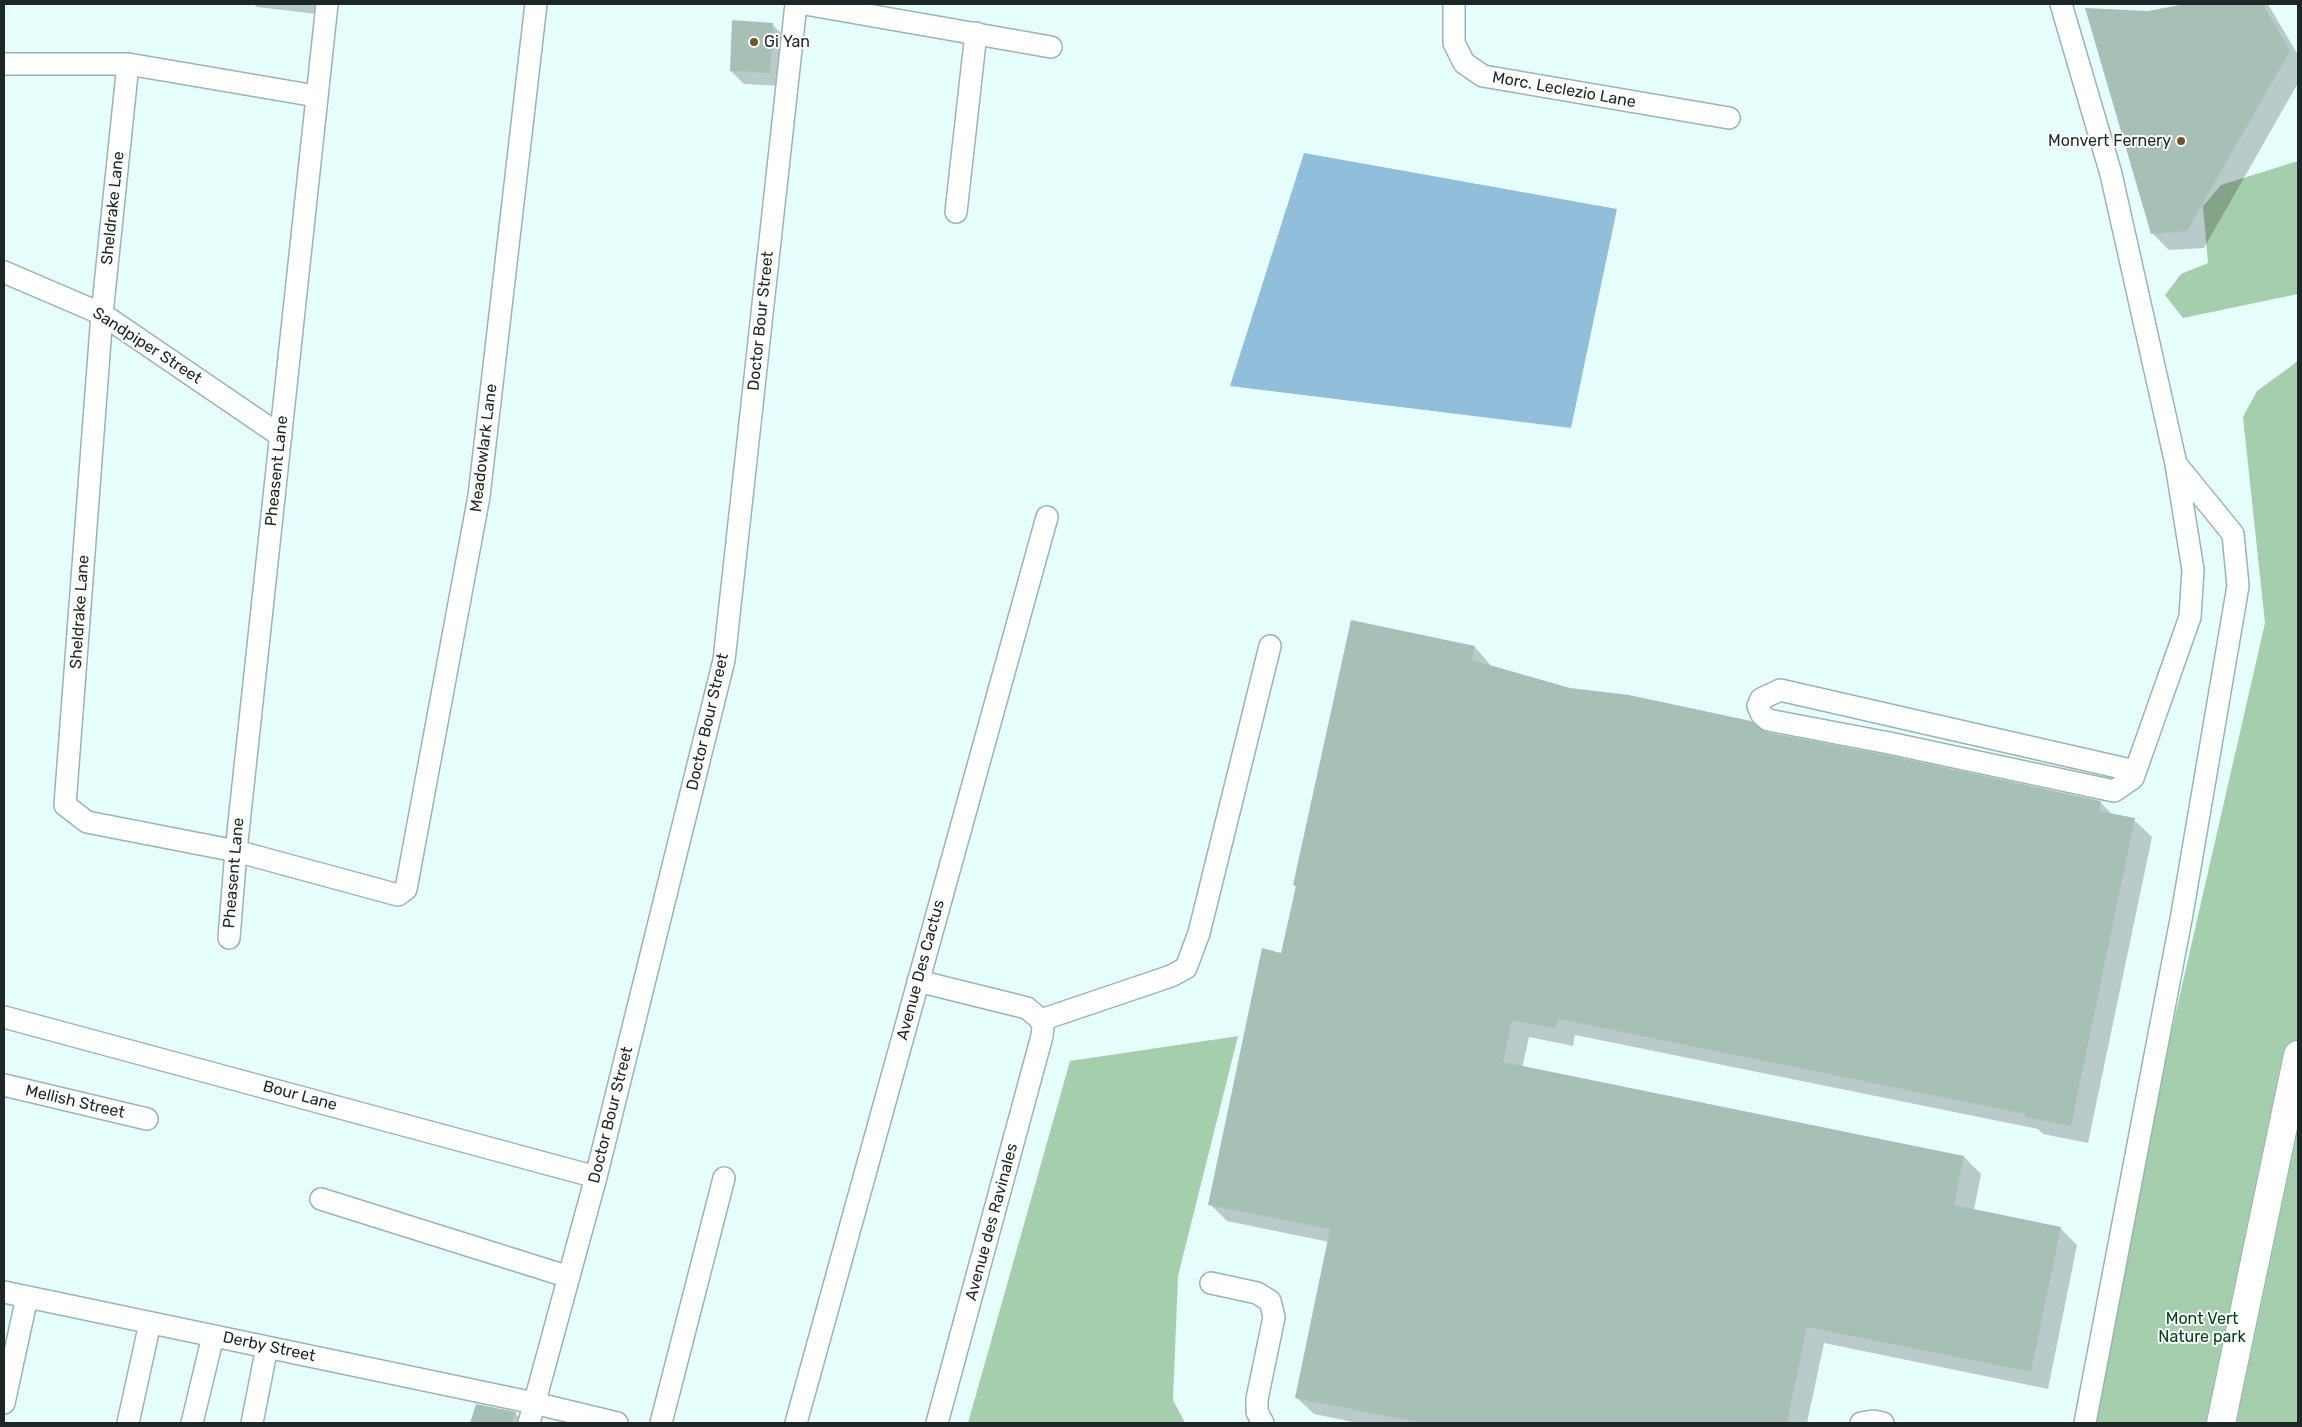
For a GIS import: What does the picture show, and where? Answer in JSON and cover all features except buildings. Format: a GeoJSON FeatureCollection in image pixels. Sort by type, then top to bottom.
{"type":"FeatureCollection","features":[{"type":"Feature","properties":{"kind":"main road"},"geometry":{"type":"LineString","coordinates":[[2221,1423],[2298,1055]]}},
{"type":"Feature","properties":{"kind":"street","name":"Pheasent Lane"},"geometry":{"type":"LineString","coordinates":[[229,938],[236,851],[327,4]]}},
{"type":"Feature","properties":{"kind":"street","name":"Meadowlark Lane"},"geometry":{"type":"LineString","coordinates":[[406,889],[479,496],[536,4]]}},
{"type":"Feature","properties":{"kind":"street","name":"Doctor Bour Street"},"geometry":{"type":"LineString","coordinates":[[531,1413],[596,1177],[724,660],[796,4]]}},
{"type":"Feature","properties":{"kind":"street"},"geometry":{"type":"LineString","coordinates":[[805,4],[1051,47]]}},
{"type":"Feature","properties":{"kind":"street","name":"Morc. Leclezio Lane"},"geometry":{"type":"LineString","coordinates":[[1454,4],[1454,43],[1464,63],[1484,76],[1729,118]]}},
{"type":"Feature","properties":{"kind":"street"},"geometry":{"type":"LineString","coordinates":[[2061,4],[2111,174],[2176,464],[2192,570],[2190,617],[2136,771],[2133,778],[2114,791],[1768,720],[1762,715],[1758,706],[1760,699],[1780,690],[2136,771]]}},
{"type":"Feature","properties":{"kind":"street"},"geometry":{"type":"LineString","coordinates":[[956,212],[976,33]]}},
{"type":"Feature","properties":{"kind":"street"},"geometry":{"type":"LineString","coordinates":[[4,64],[128,64],[316,96]]}},
{"type":"Feature","properties":{"kind":"street","name":"Sheldrake Lane"},"geometry":{"type":"LineString","coordinates":[[128,64],[102,314],[65,805],[86,822],[236,851],[398,895],[406,889]]}},
{"type":"Feature","properties":{"kind":"street","name":"Sandpiper Street"},"geometry":{"type":"LineString","coordinates":[[4,272],[102,314],[281,436]]}},
{"type":"Feature","properties":{"kind":"street"},"geometry":{"type":"LineString","coordinates":[[2085,1423],[2182,914],[2238,586],[2233,534],[2176,464]]}},
{"type":"Feature","properties":{"kind":"street","name":"Avenue Des Cactus"},"geometry":{"type":"LineString","coordinates":[[796,1423],[1047,517]]}},
{"type":"Feature","properties":{"kind":"street"},"geometry":{"type":"LineString","coordinates":[[918,981],[1027,1008],[1041,1020],[1171,976],[1186,968],[1198,933],[1270,646]]}},
{"type":"Feature","properties":{"kind":"street"},"geometry":{"type":"LineString","coordinates":[[1946,755],[1951,730]]}},
{"type":"Feature","properties":{"kind":"street","name":"Bour Lane"},"geometry":{"type":"LineString","coordinates":[[4,1017],[596,1177]]}},
{"type":"Feature","properties":{"kind":"street","name":"Avenue des Ravinales"},"geometry":{"type":"LineString","coordinates":[[937,1423],[1042,1036],[1043,1027],[1041,1020]]}},
{"type":"Feature","properties":{"kind":"street","name":"Mellish Street"},"geometry":{"type":"LineString","coordinates":[[4,1085],[147,1119]]}},
{"type":"Feature","properties":{"kind":"street"},"geometry":{"type":"LineString","coordinates":[[661,1423],[724,1178]]}},
{"type":"Feature","properties":{"kind":"street"},"geometry":{"type":"LineString","coordinates":[[321,1199],[569,1277]]}},
{"type":"Feature","properties":{"kind":"street"},"geometry":{"type":"LineString","coordinates":[[1212,1283],[1258,1293],[1270,1301],[1274,1317],[1257,1399],[1257,1412],[1263,1423]]}},
{"type":"Feature","properties":{"kind":"street","name":"Derby Street"},"geometry":{"type":"LineString","coordinates":[[4,1292],[267,1347],[531,1413],[617,1423]]}},
{"type":"Feature","properties":{"kind":"street"},"geometry":{"type":"LineString","coordinates":[[4,1404],[26,1297]]}},
{"type":"Feature","properties":{"kind":"street"},"geometry":{"type":"LineString","coordinates":[[128,1423],[150,1323]]}},
{"type":"Feature","properties":{"kind":"street"},"geometry":{"type":"LineString","coordinates":[[192,1423],[213,1336]]}},
{"type":"Feature","properties":{"kind":"street"},"geometry":{"type":"LineString","coordinates":[[252,1423],[267,1347]]}},
{"type":"Feature","properties":{"kind":"street"},"geometry":{"type":"LineString","coordinates":[[1861,1423],[1873,1421],[1883,1423]]}},
{"type":"Feature","properties":{"kind":"green space"},"geometry":{"type":"Polygon","coordinates":[[[2298,161],[2298,294],[2183,318],[2165,295],[2181,274],[2208,263],[2203,206],[2221,185],[2298,161]]]}},
{"type":"Feature","properties":{"kind":"green space","name":"Mont Vert Nature park"},"geometry":{"type":"Polygon","coordinates":[[[2298,361],[2298,1423],[2082,1423],[2265,623],[2243,417],[2257,391],[2298,361]]]}},
{"type":"Feature","properties":{"kind":"green space"},"geometry":{"type":"Polygon","coordinates":[[[1238,1036],[1178,1276],[1173,1400],[1185,1423],[968,1423],[1070,1061],[1238,1036]]]}},
{"type":"Feature","properties":{"kind":"water"},"geometry":{"type":"Polygon","coordinates":[[[1304,153],[1617,209],[1571,428],[1230,386],[1304,153]]]}},
{"type":"Feature","properties":{"kind":"place","name":"Gi Yan"},"geometry":{"type":"Point","coordinates":[754,42]}},
{"type":"Feature","properties":{"kind":"place","name":"Monvert Fernery"},"geometry":{"type":"Point","coordinates":[2181,141]}}]}
